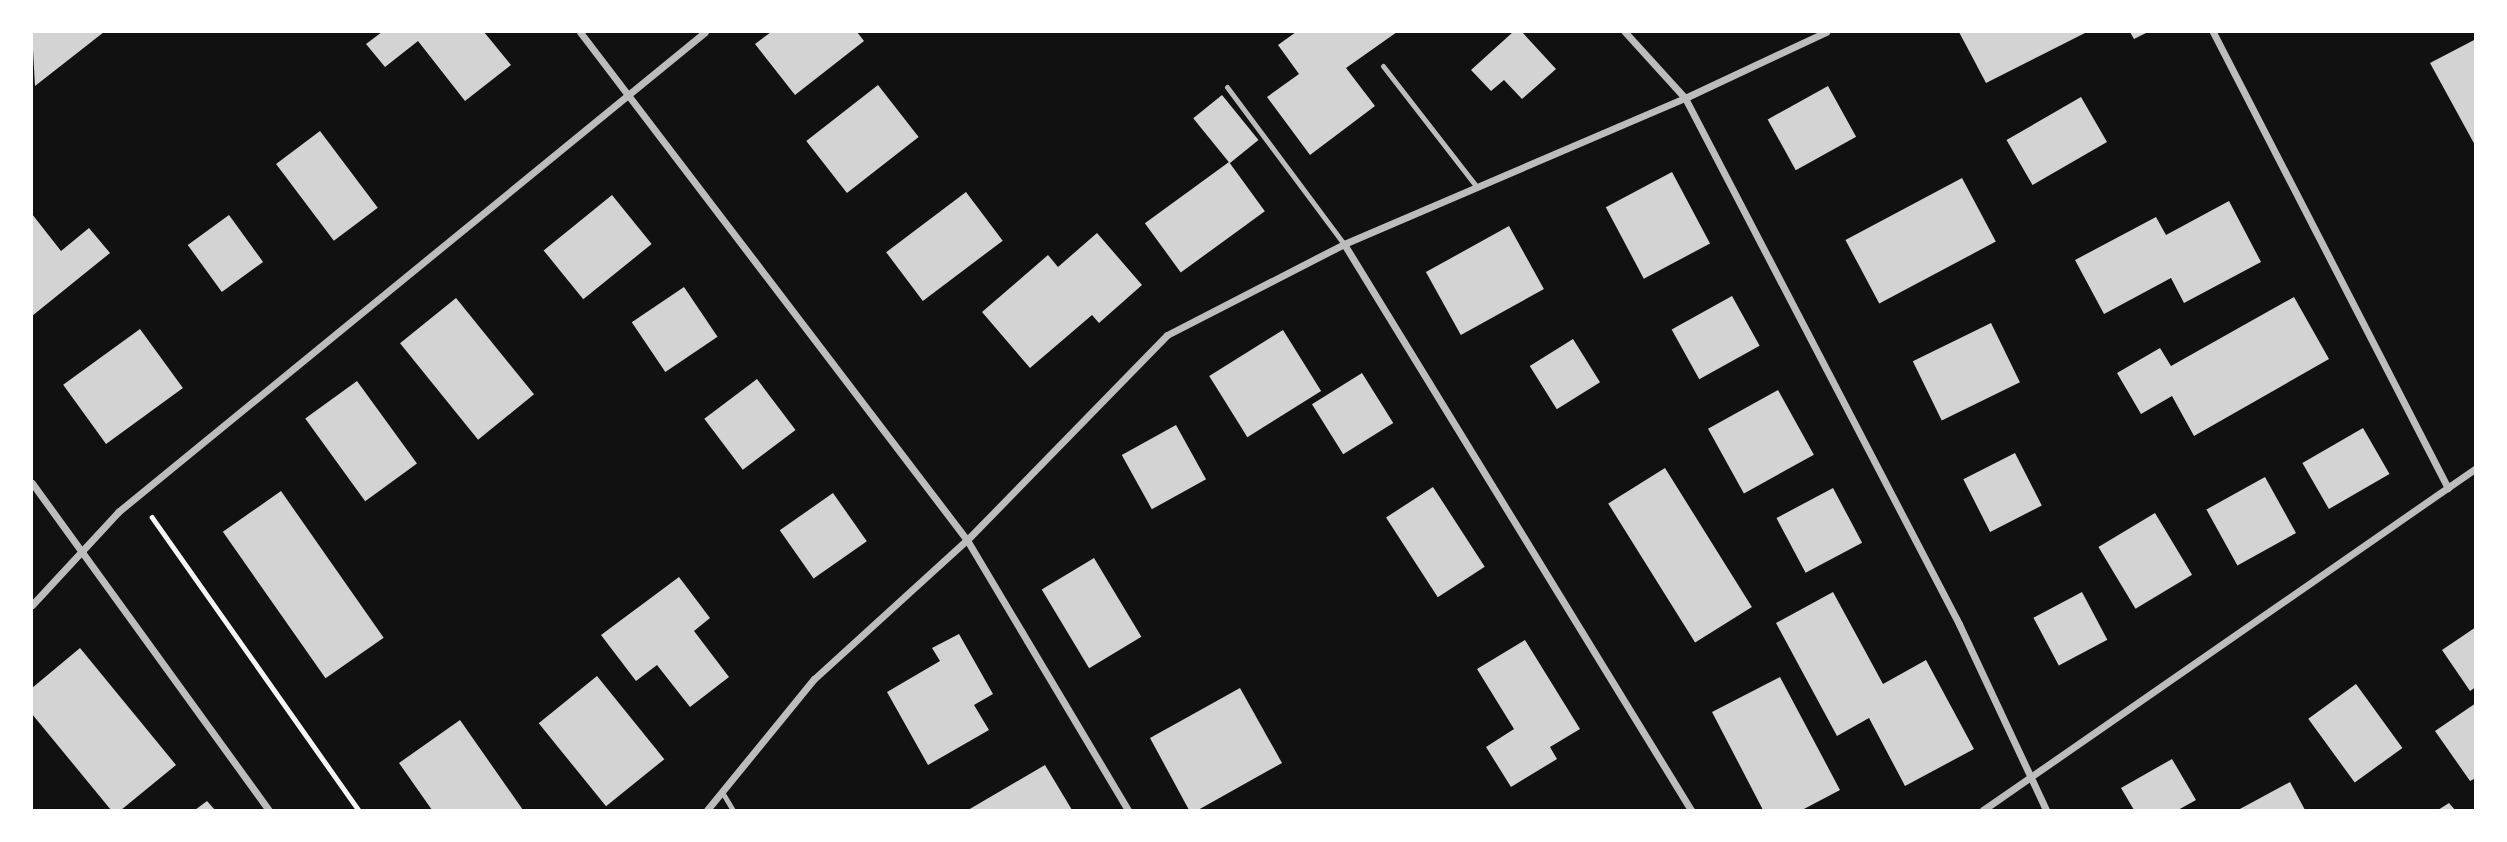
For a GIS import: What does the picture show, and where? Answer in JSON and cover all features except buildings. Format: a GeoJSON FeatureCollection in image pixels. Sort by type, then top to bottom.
{"type":"FeatureCollection","features":[{"type":"Feature","properties":{"kind":"street"},"geometry":{"type":"LineString","coordinates":[[580,32],[967,540],[1128,810]]}},
{"type":"Feature","properties":{"kind":"street"},"geometry":{"type":"LineString","coordinates":[[32,605],[81,549],[138,496],[629,97],[705,32]]}},
{"type":"Feature","properties":{"kind":"street"},"geometry":{"type":"LineString","coordinates":[[1625,32],[1685,98],[1959,624],[2030,781],[2046,810]]}},
{"type":"Feature","properties":{"kind":"street"},"geometry":{"type":"LineString","coordinates":[[707,810],[814,680],[967,540],[1167,335],[1344,244],[1685,98],[1826,32]]}},
{"type":"Feature","properties":{"kind":"street"},"geometry":{"type":"LineString","coordinates":[[2213,32],[2448,488]]}},
{"type":"Feature","properties":{"kind":"street"},"geometry":{"type":"LineString","coordinates":[[1344,244],[1691,810]]}},
{"type":"Feature","properties":{"kind":"street"},"geometry":{"type":"LineString","coordinates":[[1983,810],[2030,781],[2476,468]]}},
{"type":"Feature","properties":{"kind":"street"},"geometry":{"type":"LineString","coordinates":[[32,483],[269,810]]}},
{"type":"Feature","properties":{"kind":"lane"},"geometry":{"type":"LineString","coordinates":[[1383,66],[1477,187]]}},
{"type":"Feature","properties":{"kind":"lane"},"geometry":{"type":"LineString","coordinates":[[1227,87],[1344,244]]}},
{"type":"Feature","properties":{"kind":"lane"},"geometry":{"type":"LineString","coordinates":[[722,792],[733,810]]}},
{"type":"Feature","properties":{"kind":"path"},"geometry":{"type":"LineString","coordinates":[[138,496],[359,810]]}}]}
